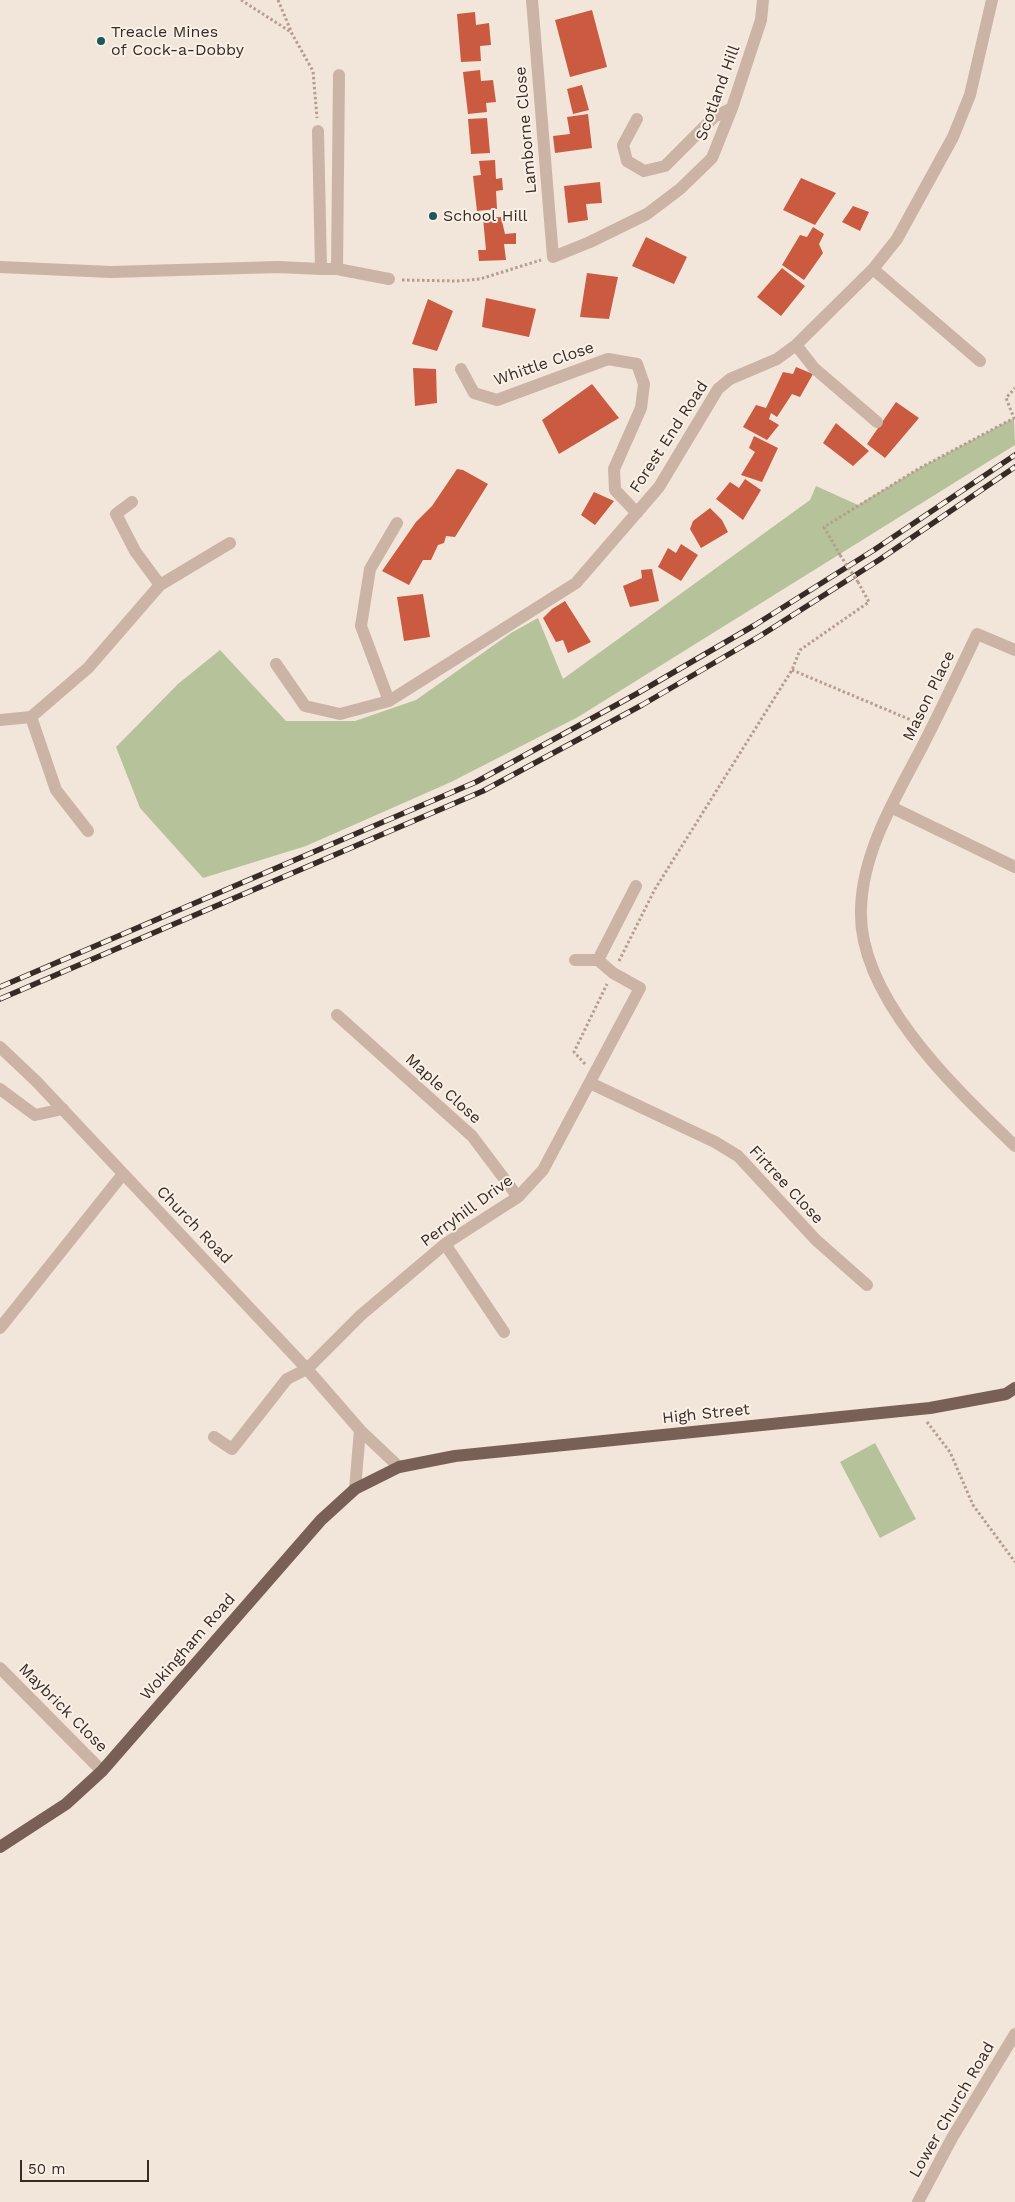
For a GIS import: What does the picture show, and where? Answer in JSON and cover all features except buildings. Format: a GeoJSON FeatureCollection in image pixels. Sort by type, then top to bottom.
{"type":"FeatureCollection","features":[{"type":"Feature","properties":{"kind":"main road","name":"High Street"},"geometry":{"type":"LineString","coordinates":[[399,1467],[455,1456],[917,1409],[1006,1394],[1015,1388]]}},
{"type":"Feature","properties":{"kind":"main road","name":"Wokingham Road"},"geometry":{"type":"LineString","coordinates":[[0,1847],[66,1804],[102,1771],[321,1520],[355,1489],[399,1467]]}},
{"type":"Feature","properties":{"kind":"street","name":"Lamborne Close"},"geometry":{"type":"LineString","coordinates":[[532,0],[553,256]]}},
{"type":"Feature","properties":{"kind":"street","name":"Scotland Hill"},"geometry":{"type":"LineString","coordinates":[[553,256],[590,242],[647,214],[680,190],[712,158],[732,108],[761,20],[763,0]]}},
{"type":"Feature","properties":{"kind":"street","name":"Forest End Road"},"geometry":{"type":"LineString","coordinates":[[276,664],[305,706],[340,714],[389,701],[576,583],[659,487],[718,388],[730,379],[777,360],[796,345],[874,269],[897,239],[953,137],[970,95],[992,0]]}},
{"type":"Feature","properties":{"kind":"street"},"geometry":{"type":"LineString","coordinates":[[336,269],[339,74]]}},
{"type":"Feature","properties":{"kind":"street"},"geometry":{"type":"LineString","coordinates":[[638,119],[622,145],[626,161],[644,171],[666,166],[714,117],[732,108]]}},
{"type":"Feature","properties":{"kind":"street"},"geometry":{"type":"LineString","coordinates":[[318,131],[320,269]]}},
{"type":"Feature","properties":{"kind":"street"},"geometry":{"type":"LineString","coordinates":[[0,267],[111,272],[278,267],[336,269],[389,280]]}},
{"type":"Feature","properties":{"kind":"street"},"geometry":{"type":"LineString","coordinates":[[874,269],[980,361]]}},
{"type":"Feature","properties":{"kind":"street"},"geometry":{"type":"LineString","coordinates":[[796,345],[814,368],[877,422]]}},
{"type":"Feature","properties":{"kind":"street","name":"Whittle Close"},"geometry":{"type":"LineString","coordinates":[[461,369],[474,393],[497,400],[608,359],[637,364],[644,384],[642,408],[614,468],[615,490],[637,513]]}},
{"type":"Feature","properties":{"kind":"street"},"geometry":{"type":"LineString","coordinates":[[132,502],[116,514],[135,551],[160,585]]}},
{"type":"Feature","properties":{"kind":"street"},"geometry":{"type":"LineString","coordinates":[[389,701],[361,626],[370,569],[397,523]]}},
{"type":"Feature","properties":{"kind":"street"},"geometry":{"type":"LineString","coordinates":[[0,720],[31,716],[88,668],[160,585],[230,543]]}},
{"type":"Feature","properties":{"kind":"street","name":"Mason Place"},"geometry":{"type":"LineString","coordinates":[[1015,650],[977,634],[891,808],[869,858],[860,909],[865,942],[872,968],[894,1009],[916,1043],[962,1096],[1015,1146]]}},
{"type":"Feature","properties":{"kind":"street"},"geometry":{"type":"LineString","coordinates":[[31,716],[56,790],[88,831]]}},
{"type":"Feature","properties":{"kind":"street"},"geometry":{"type":"LineString","coordinates":[[891,808],[1015,867]]}},
{"type":"Feature","properties":{"kind":"street"},"geometry":{"type":"LineString","coordinates":[[574,960],[598,960],[636,886]]}},
{"type":"Feature","properties":{"kind":"street","name":"Perryhill Drive"},"geometry":{"type":"LineString","coordinates":[[214,1436],[232,1449],[287,1379],[307,1369],[361,1315],[445,1244],[518,1197],[543,1170],[640,988],[613,973],[598,960]]}},
{"type":"Feature","properties":{"kind":"street","name":"Maple Close"},"geometry":{"type":"LineString","coordinates":[[337,1015],[472,1136],[518,1197]]}},
{"type":"Feature","properties":{"kind":"street","name":"Church Road"},"geometry":{"type":"LineString","coordinates":[[0,1047],[63,1110],[307,1369],[360,1430],[399,1467]]}},
{"type":"Feature","properties":{"kind":"street","name":"Firtree Close"},"geometry":{"type":"LineString","coordinates":[[590,1083],[715,1142],[738,1156],[816,1240],[867,1285]]}},
{"type":"Feature","properties":{"kind":"street"},"geometry":{"type":"LineString","coordinates":[[0,1089],[35,1115],[63,1110]]}},
{"type":"Feature","properties":{"kind":"street"},"geometry":{"type":"LineString","coordinates":[[0,1328],[123,1174]]}},
{"type":"Feature","properties":{"kind":"street"},"geometry":{"type":"LineString","coordinates":[[445,1244],[504,1332]]}},
{"type":"Feature","properties":{"kind":"street"},"geometry":{"type":"LineString","coordinates":[[355,1489],[360,1430]]}},
{"type":"Feature","properties":{"kind":"street","name":"Maybrick Close"},"geometry":{"type":"LineString","coordinates":[[0,1668],[102,1771]]}},
{"type":"Feature","properties":{"kind":"street","name":"Lower Church Road"},"geometry":{"type":"LineString","coordinates":[[918,2202],[952,2138],[1015,2034]]}},
{"type":"Feature","properties":{"kind":"path"},"geometry":{"type":"LineString","coordinates":[[241,0],[292,32]]}},
{"type":"Feature","properties":{"kind":"path"},"geometry":{"type":"LineString","coordinates":[[278,0],[292,32],[313,71],[318,131]]}},
{"type":"Feature","properties":{"kind":"path"},"geometry":{"type":"LineString","coordinates":[[389,280],[457,282],[480,279],[553,256]]}},
{"type":"Feature","properties":{"kind":"path"},"geometry":{"type":"LineString","coordinates":[[655,889],[792,670],[800,650],[869,602],[824,527],[918,470],[1014,418],[1006,398],[1015,388]]}},
{"type":"Feature","properties":{"kind":"path"},"geometry":{"type":"LineString","coordinates":[[792,670],[910,720],[921,748]]}},
{"type":"Feature","properties":{"kind":"path"},"geometry":{"type":"LineString","coordinates":[[917,1409],[950,1452],[973,1505],[1015,1562]]}},
{"type":"Feature","properties":{"kind":"green space"},"geometry":{"type":"Polygon","coordinates":[[[1014,418],[1015,445],[578,717],[451,782],[306,846],[203,878],[140,808],[116,747],[178,684],[220,650],[286,721],[355,721],[416,700],[511,633],[538,618],[563,679],[810,500],[816,486],[858,505],[918,469],[1014,418]]]}},
{"type":"Feature","properties":{"kind":"green space"},"geometry":{"type":"Polygon","coordinates":[[[875,1443],[916,1519],[880,1538],[840,1462],[875,1443]]]}},
{"type":"Feature","properties":{"kind":"railway"},"geometry":{"type":"LineString","coordinates":[[0,987],[476,782],[638,693],[755,625],[874,550],[1015,455]]}},
{"type":"Feature","properties":{"kind":"railway"},"geometry":{"type":"LineString","coordinates":[[0,999],[483,791],[642,705],[760,636],[879,560],[1015,467]]}},
{"type":"Feature","properties":{"kind":"place","name":"Treacle Mines of Cock-a-Dobby"},"geometry":{"type":"Point","coordinates":[101,41]}},
{"type":"Feature","properties":{"kind":"place","name":"School Hill"},"geometry":{"type":"Point","coordinates":[433,216]}}]}
